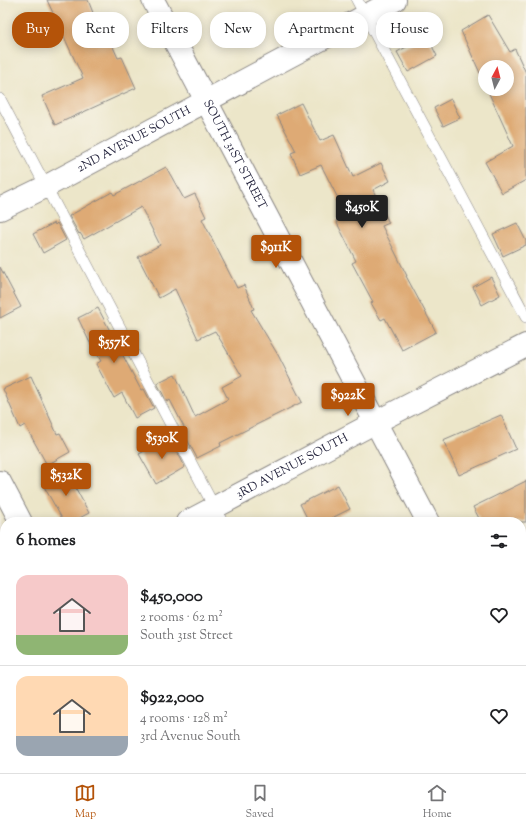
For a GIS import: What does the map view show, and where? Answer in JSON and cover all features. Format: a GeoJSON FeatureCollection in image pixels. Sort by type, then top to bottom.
{"type":"FeatureCollection","features":[{"type":"Feature","properties":{"kind":"street","name":"SOUTH 31ST STREET"},"geometry":{"type":"LineString","coordinates":[[153,0],[425,517]]}},
{"type":"Feature","properties":{"kind":"street","name":"2ND AVENUE SOUTH"},"geometry":{"type":"LineString","coordinates":[[0,209],[45,187],[207,100],[362,8],[395,0]]}},
{"type":"Feature","properties":{"kind":"street","name":"3RD AVENUE SOUTH"},"geometry":{"type":"LineString","coordinates":[[218,515],[376,422],[526,345]]}},
{"type":"Feature","properties":{"kind":"street"},"geometry":{"type":"LineString","coordinates":[[0,482],[18,517]]}},
{"type":"Feature","properties":{"kind":"lane"},"geometry":{"type":"LineString","coordinates":[[362,8],[526,318]]}},
{"type":"Feature","properties":{"kind":"lane"},"geometry":{"type":"LineString","coordinates":[[0,99],[218,515]]}},
{"type":"Feature","properties":{"kind":"building"},"geometry":{"type":"Polygon","coordinates":[[[47,0],[88,0],[93,12],[72,12],[72,48],[113,48],[118,58],[122,57],[136,88],[55,125],[42,96],[83,78],[64,37],[64,12],[53,12],[47,0]]]}},
{"type":"Feature","properties":{"kind":"building"},"geometry":{"type":"Polygon","coordinates":[[[488,15],[510,52],[515,49],[526,73],[526,180],[502,193],[485,162],[513,146],[490,96],[514,96],[514,60],[478,60],[478,69],[461,31],[488,15]]]}},
{"type":"Feature","properties":{"kind":"building"},"geometry":{"type":"Polygon","coordinates":[[[404,48],[433,48],[437,56],[408,72],[397,52],[404,48]]]}},
{"type":"Feature","properties":{"kind":"building"},"geometry":{"type":"Polygon","coordinates":[[[451,99],[460,118],[443,126],[434,108],[451,99]]]}},
{"type":"Feature","properties":{"kind":"building"},"geometry":{"type":"Polygon","coordinates":[[[301,103],[320,141],[334,135],[353,177],[381,163],[390,181],[373,190],[389,223],[382,226],[406,276],[436,332],[402,350],[385,318],[381,320],[371,303],[373,302],[352,263],[356,261],[336,221],[347,216],[321,165],[300,174],[291,153],[296,151],[277,115],[301,103]]]}},
{"type":"Feature","properties":{"kind":"building"},"geometry":{"type":"Polygon","coordinates":[[[166,167],[184,199],[195,194],[206,217],[202,219],[237,288],[244,285],[254,309],[251,310],[278,355],[302,402],[220,443],[221,446],[197,458],[182,430],[185,429],[170,400],[167,402],[157,383],[175,374],[195,417],[228,399],[222,387],[242,376],[215,331],[198,339],[175,289],[159,298],[138,257],[160,245],[141,207],[84,239],[80,233],[79,234],[69,216],[112,192],[114,195],[166,167]]]}},
{"type":"Feature","properties":{"kind":"building"},"geometry":{"type":"Polygon","coordinates":[[[54,223],[55,225],[57,223],[66,240],[43,253],[33,234],[54,223]]]}},
{"type":"Feature","properties":{"kind":"building"},"geometry":{"type":"Polygon","coordinates":[[[517,223],[526,241],[526,245],[503,256],[493,234],[517,223]]]}},
{"type":"Feature","properties":{"kind":"building"},"geometry":{"type":"Polygon","coordinates":[[[0,267],[21,307],[0,318],[0,267]]]}},
{"type":"Feature","properties":{"kind":"building"},"geometry":{"type":"Polygon","coordinates":[[[491,277],[500,295],[482,305],[473,287],[491,277]]]}},
{"type":"Feature","properties":{"kind":"building"},"geometry":{"type":"Polygon","coordinates":[[[98,308],[141,390],[144,389],[154,408],[135,418],[122,393],[114,398],[96,364],[101,361],[78,318],[98,308]]]}},
{"type":"Feature","properties":{"kind":"building"},"geometry":{"type":"Polygon","coordinates":[[[31,376],[57,434],[60,433],[70,452],[47,465],[25,425],[20,428],[3,389],[31,376]]]}},
{"type":"Feature","properties":{"kind":"building"},"geometry":{"type":"Polygon","coordinates":[[[501,415],[516,449],[459,475],[443,440],[501,415]]]}},
{"type":"Feature","properties":{"kind":"building"},"geometry":{"type":"Polygon","coordinates":[[[170,437],[185,467],[156,484],[139,454],[170,437]]]}},
{"type":"Feature","properties":{"kind":"building"},"geometry":{"type":"Polygon","coordinates":[[[66,470],[89,513],[81,517],[61,517],[42,483],[66,470]]]}},
{"type":"Feature","properties":{"kind":"building"},"geometry":{"type":"Polygon","coordinates":[[[526,481],[526,517],[478,517],[473,507],[526,481]]]}},
{"type":"Feature","properties":{"kind":"building"},"geometry":{"type":"Polygon","coordinates":[[[338,485],[350,509],[334,517],[306,517],[300,504],[338,485]]]}}]}
